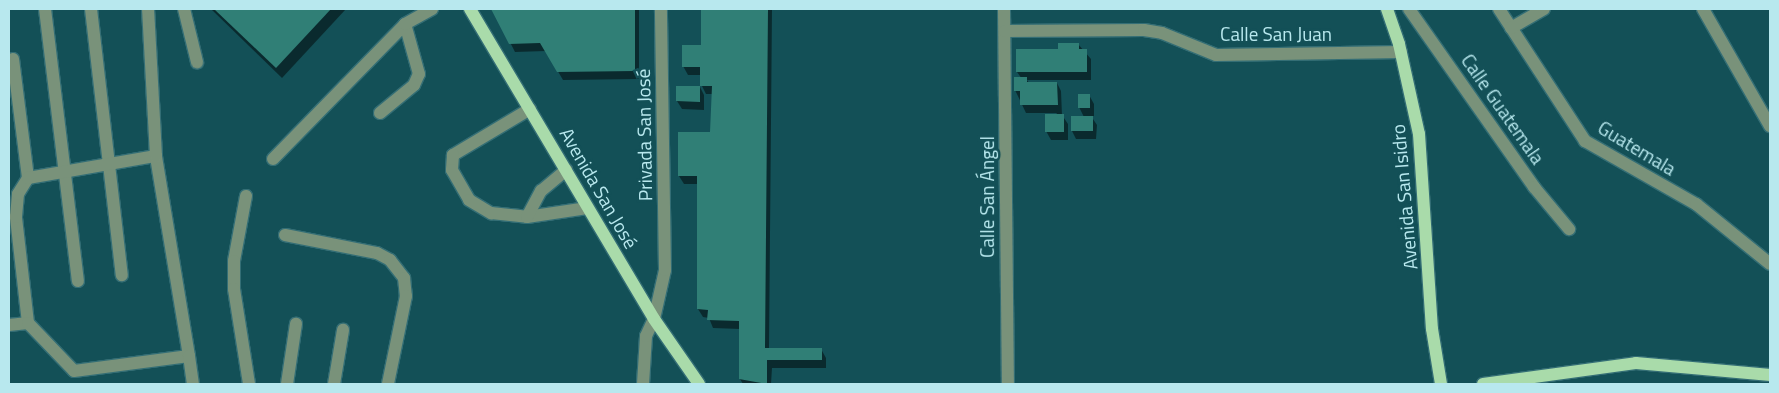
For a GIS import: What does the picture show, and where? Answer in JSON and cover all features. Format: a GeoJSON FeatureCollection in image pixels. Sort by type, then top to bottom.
{"type":"FeatureCollection","features":[{"type":"Feature","properties":{"kind":"main road","name":"Avenida San José"},"geometry":{"type":"LineString","coordinates":[[470,9],[654,319],[699,384]]}},
{"type":"Feature","properties":{"kind":"main road","name":"Avenida San Isidro"},"geometry":{"type":"LineString","coordinates":[[1387,9],[1400,52],[1421,144],[1432,329],[1441,384]]}},
{"type":"Feature","properties":{"kind":"main road"},"geometry":{"type":"LineString","coordinates":[[1483,384],[1636,363],[1770,375]]}},
{"type":"Feature","properties":{"kind":"street"},"geometry":{"type":"LineString","coordinates":[[45,9],[63,172],[78,281]]}},
{"type":"Feature","properties":{"kind":"street"},"geometry":{"type":"LineString","coordinates":[[91,9],[122,275]]}},
{"type":"Feature","properties":{"kind":"street"},"geometry":{"type":"LineString","coordinates":[[148,9],[156,156],[193,384]]}},
{"type":"Feature","properties":{"kind":"street"},"geometry":{"type":"LineString","coordinates":[[184,9],[197,62]]}},
{"type":"Feature","properties":{"kind":"street"},"geometry":{"type":"LineString","coordinates":[[273,159],[405,24],[432,9]]}},
{"type":"Feature","properties":{"kind":"street","name":"Privada San José"},"geometry":{"type":"LineString","coordinates":[[643,384],[646,336],[654,319],[665,270],[661,9]]}},
{"type":"Feature","properties":{"kind":"street","name":"Calle San Ángel"},"geometry":{"type":"LineString","coordinates":[[1004,9],[1008,384]]}},
{"type":"Feature","properties":{"kind":"street","name":"Calle Guatemala"},"geometry":{"type":"LineString","coordinates":[[1409,9],[1534,187],[1570,229]]}},
{"type":"Feature","properties":{"kind":"street","name":"Guatemala"},"geometry":{"type":"LineString","coordinates":[[1499,9],[1585,141],[1696,204],[1770,264]]}},
{"type":"Feature","properties":{"kind":"street"},"geometry":{"type":"LineString","coordinates":[[1511,28],[1544,9]]}},
{"type":"Feature","properties":{"kind":"street"},"geometry":{"type":"LineString","coordinates":[[1703,9],[1770,126]]}},
{"type":"Feature","properties":{"kind":"street"},"geometry":{"type":"LineString","coordinates":[[380,113],[414,85],[419,74],[405,24]]}},
{"type":"Feature","properties":{"kind":"street","name":"Calle San Juan"},"geometry":{"type":"LineString","coordinates":[[1004,31],[1144,30],[1162,34],[1216,55],[1400,52]]}},
{"type":"Feature","properties":{"kind":"street"},"geometry":{"type":"LineString","coordinates":[[13,59],[28,178],[18,194],[16,217],[28,323],[74,378],[189,356]]}},
{"type":"Feature","properties":{"kind":"street"},"geometry":{"type":"LineString","coordinates":[[530,108],[458,149],[451,162],[469,200],[479,208],[527,217],[587,208]]}},
{"type":"Feature","properties":{"kind":"street"},"geometry":{"type":"LineString","coordinates":[[28,178],[156,156]]}},
{"type":"Feature","properties":{"kind":"street"},"geometry":{"type":"LineString","coordinates":[[527,217],[541,191],[566,170]]}},
{"type":"Feature","properties":{"kind":"street"},"geometry":{"type":"LineString","coordinates":[[246,196],[234,261],[234,289],[249,384]]}},
{"type":"Feature","properties":{"kind":"street"},"geometry":{"type":"LineString","coordinates":[[285,235],[377,253],[390,260],[404,278],[406,296],[388,384]]}},
{"type":"Feature","properties":{"kind":"street"},"geometry":{"type":"LineString","coordinates":[[9,325],[28,323]]}},
{"type":"Feature","properties":{"kind":"street"},"geometry":{"type":"LineString","coordinates":[[287,384],[296,324]]}},
{"type":"Feature","properties":{"kind":"street"},"geometry":{"type":"LineString","coordinates":[[334,384],[343,330]]}},
{"type":"Feature","properties":{"kind":"building"},"geometry":{"type":"Polygon","coordinates":[[[214,9],[331,9],[276,68],[214,9]]]}},
{"type":"Feature","properties":{"kind":"building"},"geometry":{"type":"Polygon","coordinates":[[[491,9],[635,9],[635,71],[557,72],[540,43],[509,44],[491,9]]]}},
{"type":"Feature","properties":{"kind":"building"},"geometry":{"type":"Polygon","coordinates":[[[701,9],[768,9],[765,348],[822,348],[822,360],[767,360],[767,384],[739,379],[739,321],[707,320],[708,310],[697,309],[697,176],[678,176],[678,132],[710,132],[712,86],[700,86],[700,67],[682,67],[682,45],[701,45],[701,9]]]}},
{"type":"Feature","properties":{"kind":"building"},"geometry":{"type":"Polygon","coordinates":[[[1058,43],[1079,43],[1079,49],[1087,49],[1087,72],[1016,72],[1016,49],[1058,49],[1058,43]]]}},
{"type":"Feature","properties":{"kind":"building"},"geometry":{"type":"Polygon","coordinates":[[[1014,77],[1027,77],[1027,82],[1057,82],[1058,105],[1020,105],[1020,91],[1014,91],[1014,77]]]}},
{"type":"Feature","properties":{"kind":"building"},"geometry":{"type":"Polygon","coordinates":[[[676,86],[700,86],[700,102],[676,101],[676,86]]]}},
{"type":"Feature","properties":{"kind":"building"},"geometry":{"type":"Polygon","coordinates":[[[1078,94],[1090,94],[1090,108],[1078,108],[1078,94]]]}},
{"type":"Feature","properties":{"kind":"building"},"geometry":{"type":"Polygon","coordinates":[[[1045,114],[1064,114],[1064,132],[1045,132],[1045,114]]]}},
{"type":"Feature","properties":{"kind":"building"},"geometry":{"type":"Polygon","coordinates":[[[1071,116],[1093,116],[1093,131],[1071,131],[1071,116]]]}}]}
